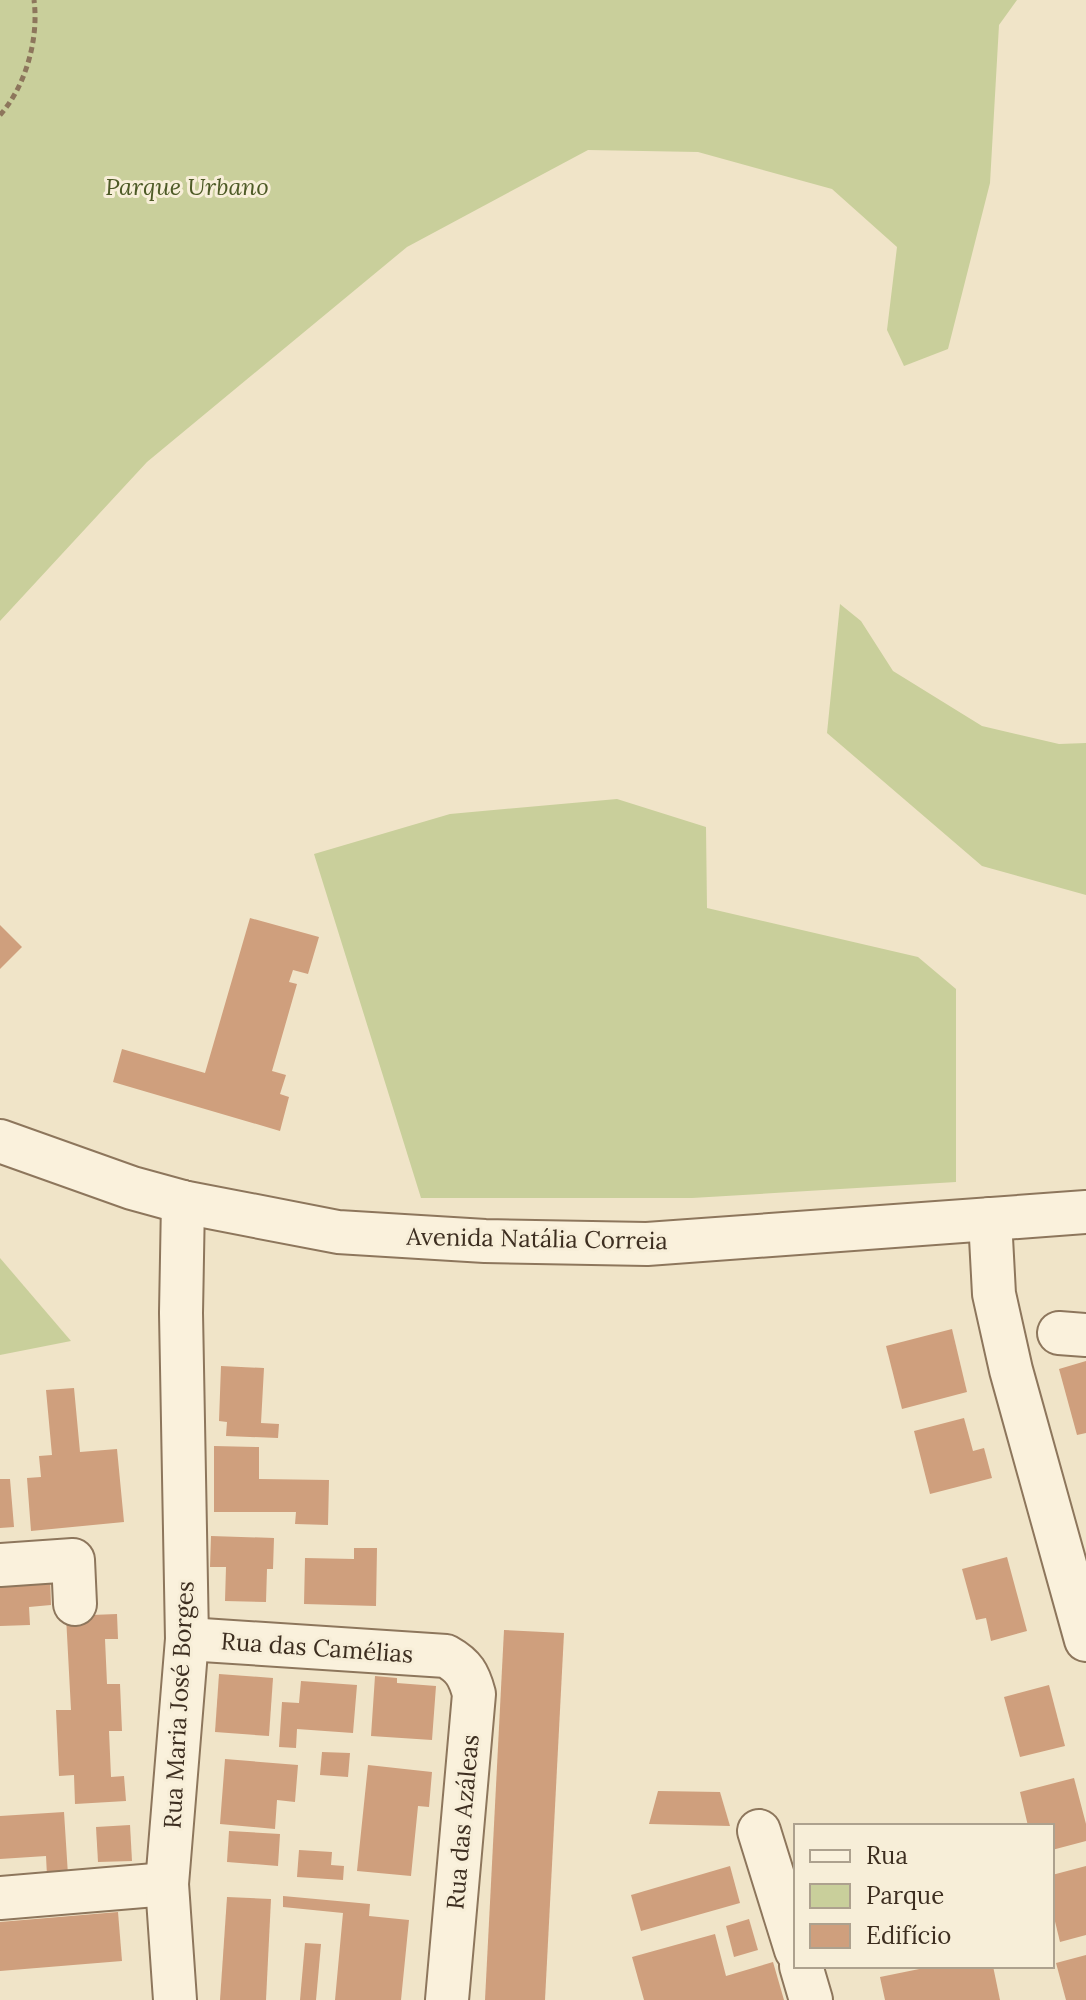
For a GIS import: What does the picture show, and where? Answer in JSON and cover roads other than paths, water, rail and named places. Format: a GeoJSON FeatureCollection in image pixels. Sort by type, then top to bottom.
{"type":"FeatureCollection","features":[{"type":"Feature","properties":{"kind":"street","name":"Avenida Natália Correia"},"geometry":{"type":"LineString","coordinates":[[0,1141],[132,1188],[183,1202],[338,1232],[485,1241],[633,1244],[1086,1212]]}},
{"type":"Feature","properties":{"kind":"street","name":"Rua Maria José Borges"},"geometry":{"type":"LineString","coordinates":[[175,2000],[167,1884],[187,1639],[181,1313],[183,1202]]}},
{"type":"Feature","properties":{"kind":"street"},"geometry":{"type":"LineString","coordinates":[[990,1219],[994,1294],[1011,1370],[1086,1640]]}},
{"type":"Feature","properties":{"kind":"street"},"geometry":{"type":"LineString","coordinates":[[0,1565],[73,1560],[75,1604]]}},
{"type":"Feature","properties":{"kind":"street","name":"Rua das Camélias"},"geometry":{"type":"LineString","coordinates":[[187,1639],[446,1656]]}},
{"type":"Feature","properties":{"kind":"street","name":"Rua das Azáleas"},"geometry":{"type":"LineString","coordinates":[[446,1656],[460,1664],[469,1676],[474,1694],[447,2000]]}},
{"type":"Feature","properties":{"kind":"street"},"geometry":{"type":"LineString","coordinates":[[759,1831],[794,1944]]}},
{"type":"Feature","properties":{"kind":"street"},"geometry":{"type":"LineString","coordinates":[[0,1898],[167,1884]]}},
{"type":"Feature","properties":{"kind":"street"},"geometry":{"type":"LineString","coordinates":[[802,1968],[811,2000]]}},
{"type":"Feature","properties":{"kind":"park label","name":"Parque Urbano"},"geometry":{"type":"Point","coordinates":[187,187]}}]}
